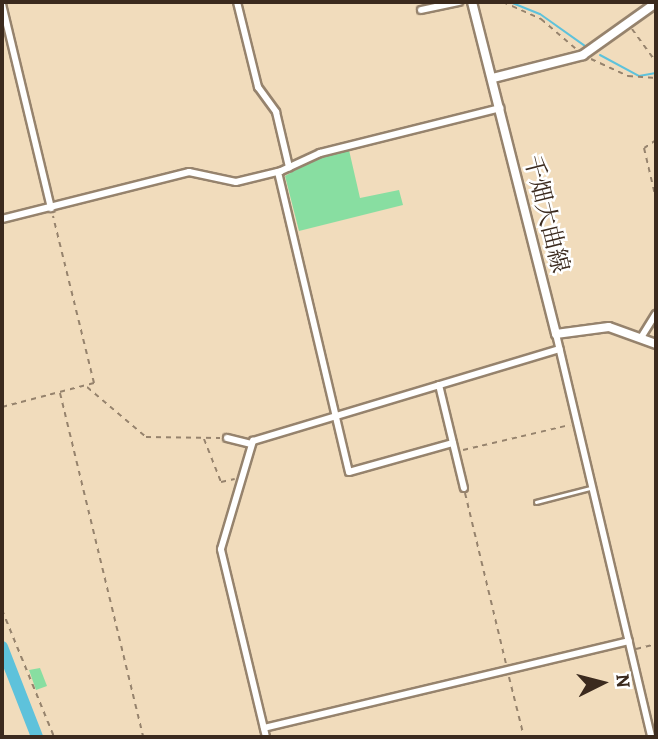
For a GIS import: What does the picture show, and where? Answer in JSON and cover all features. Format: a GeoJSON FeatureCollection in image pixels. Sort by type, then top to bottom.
{"type":"FeatureCollection","features":[{"type":"Feature","properties":{"kind":"main road","name":"千畑大曲線"},"geometry":{"type":"LineString","coordinates":[[472,2],[556,334]]}},
{"type":"Feature","properties":{"kind":"main road"},"geometry":{"type":"LineString","coordinates":[[493,78],[583,55],[629,25],[656,3]]}},
{"type":"Feature","properties":{"kind":"main road"},"geometry":{"type":"LineString","coordinates":[[556,334],[609,327],[642,336],[656,344]]}},
{"type":"Feature","properties":{"kind":"street"},"geometry":{"type":"LineString","coordinates":[[237,2],[258,87],[276,112],[289,167]]}},
{"type":"Feature","properties":{"kind":"street"},"geometry":{"type":"LineString","coordinates":[[421,10],[459,2]]}},
{"type":"Feature","properties":{"kind":"street"},"geometry":{"type":"LineString","coordinates":[[2,4],[51,208]]}},
{"type":"Feature","properties":{"kind":"street"},"geometry":{"type":"LineString","coordinates":[[2,219],[189,172],[236,182],[278,172],[320,153],[500,108]]}},
{"type":"Feature","properties":{"kind":"street"},"geometry":{"type":"LineString","coordinates":[[278,172],[349,472],[453,443]]}},
{"type":"Feature","properties":{"kind":"street"},"geometry":{"type":"LineString","coordinates":[[642,336],[656,314]]}},
{"type":"Feature","properties":{"kind":"street"},"geometry":{"type":"LineString","coordinates":[[556,334],[651,737]]}},
{"type":"Feature","properties":{"kind":"street"},"geometry":{"type":"LineString","coordinates":[[227,438],[251,444],[560,349]]}},
{"type":"Feature","properties":{"kind":"street"},"geometry":{"type":"LineString","coordinates":[[439,386],[464,488]]}},
{"type":"Feature","properties":{"kind":"street"},"geometry":{"type":"LineString","coordinates":[[251,444],[221,549],[266,737]]}},
{"type":"Feature","properties":{"kind":"street"},"geometry":{"type":"LineString","coordinates":[[264,727],[629,641]]}},
{"type":"Feature","properties":{"kind":"lane"},"geometry":{"type":"LineString","coordinates":[[536,502],[593,487]]}},
{"type":"Feature","properties":{"kind":"path"},"geometry":{"type":"LineString","coordinates":[[503,2],[541,19],[583,55],[628,76],[656,78]]}},
{"type":"Feature","properties":{"kind":"path"},"geometry":{"type":"LineString","coordinates":[[629,25],[656,62]]}},
{"type":"Feature","properties":{"kind":"path"},"geometry":{"type":"LineString","coordinates":[[656,141],[644,148],[656,199]]}},
{"type":"Feature","properties":{"kind":"path"},"geometry":{"type":"LineString","coordinates":[[2,407],[86,386],[94,380],[51,208]]}},
{"type":"Feature","properties":{"kind":"path"},"geometry":{"type":"LineString","coordinates":[[86,386],[146,437],[227,438]]}},
{"type":"Feature","properties":{"kind":"path"},"geometry":{"type":"LineString","coordinates":[[60,393],[143,737]]}},
{"type":"Feature","properties":{"kind":"path"},"geometry":{"type":"LineString","coordinates":[[456,452],[578,423]]}},
{"type":"Feature","properties":{"kind":"path"},"geometry":{"type":"LineString","coordinates":[[204,438],[221,482],[240,479]]}},
{"type":"Feature","properties":{"kind":"path"},"geometry":{"type":"LineString","coordinates":[[464,488],[524,737]]}},
{"type":"Feature","properties":{"kind":"path"},"geometry":{"type":"LineString","coordinates":[[2,610],[54,737]]}},
{"type":"Feature","properties":{"kind":"path"},"geometry":{"type":"LineString","coordinates":[[631,650],[656,644]]}},
{"type":"Feature","properties":{"kind":"green space"},"geometry":{"type":"Polygon","coordinates":[[[349,150],[360,198],[399,190],[403,205],[299,231],[285,176],[319,157],[349,150]]]}},
{"type":"Feature","properties":{"kind":"green space"},"geometry":{"type":"Polygon","coordinates":[[[40,668],[47,686],[36,690],[29,670],[40,668]]]}},
{"type":"Feature","properties":{"kind":"waterway"},"geometry":{"type":"LineString","coordinates":[[510,2],[540,14],[585,46]]}},
{"type":"Feature","properties":{"kind":"waterway"},"geometry":{"type":"LineString","coordinates":[[600,55],[639,76],[656,73]]}},
{"type":"Feature","properties":{"kind":"waterway"},"geometry":{"type":"LineString","coordinates":[[2,647],[37,737]]}}]}
